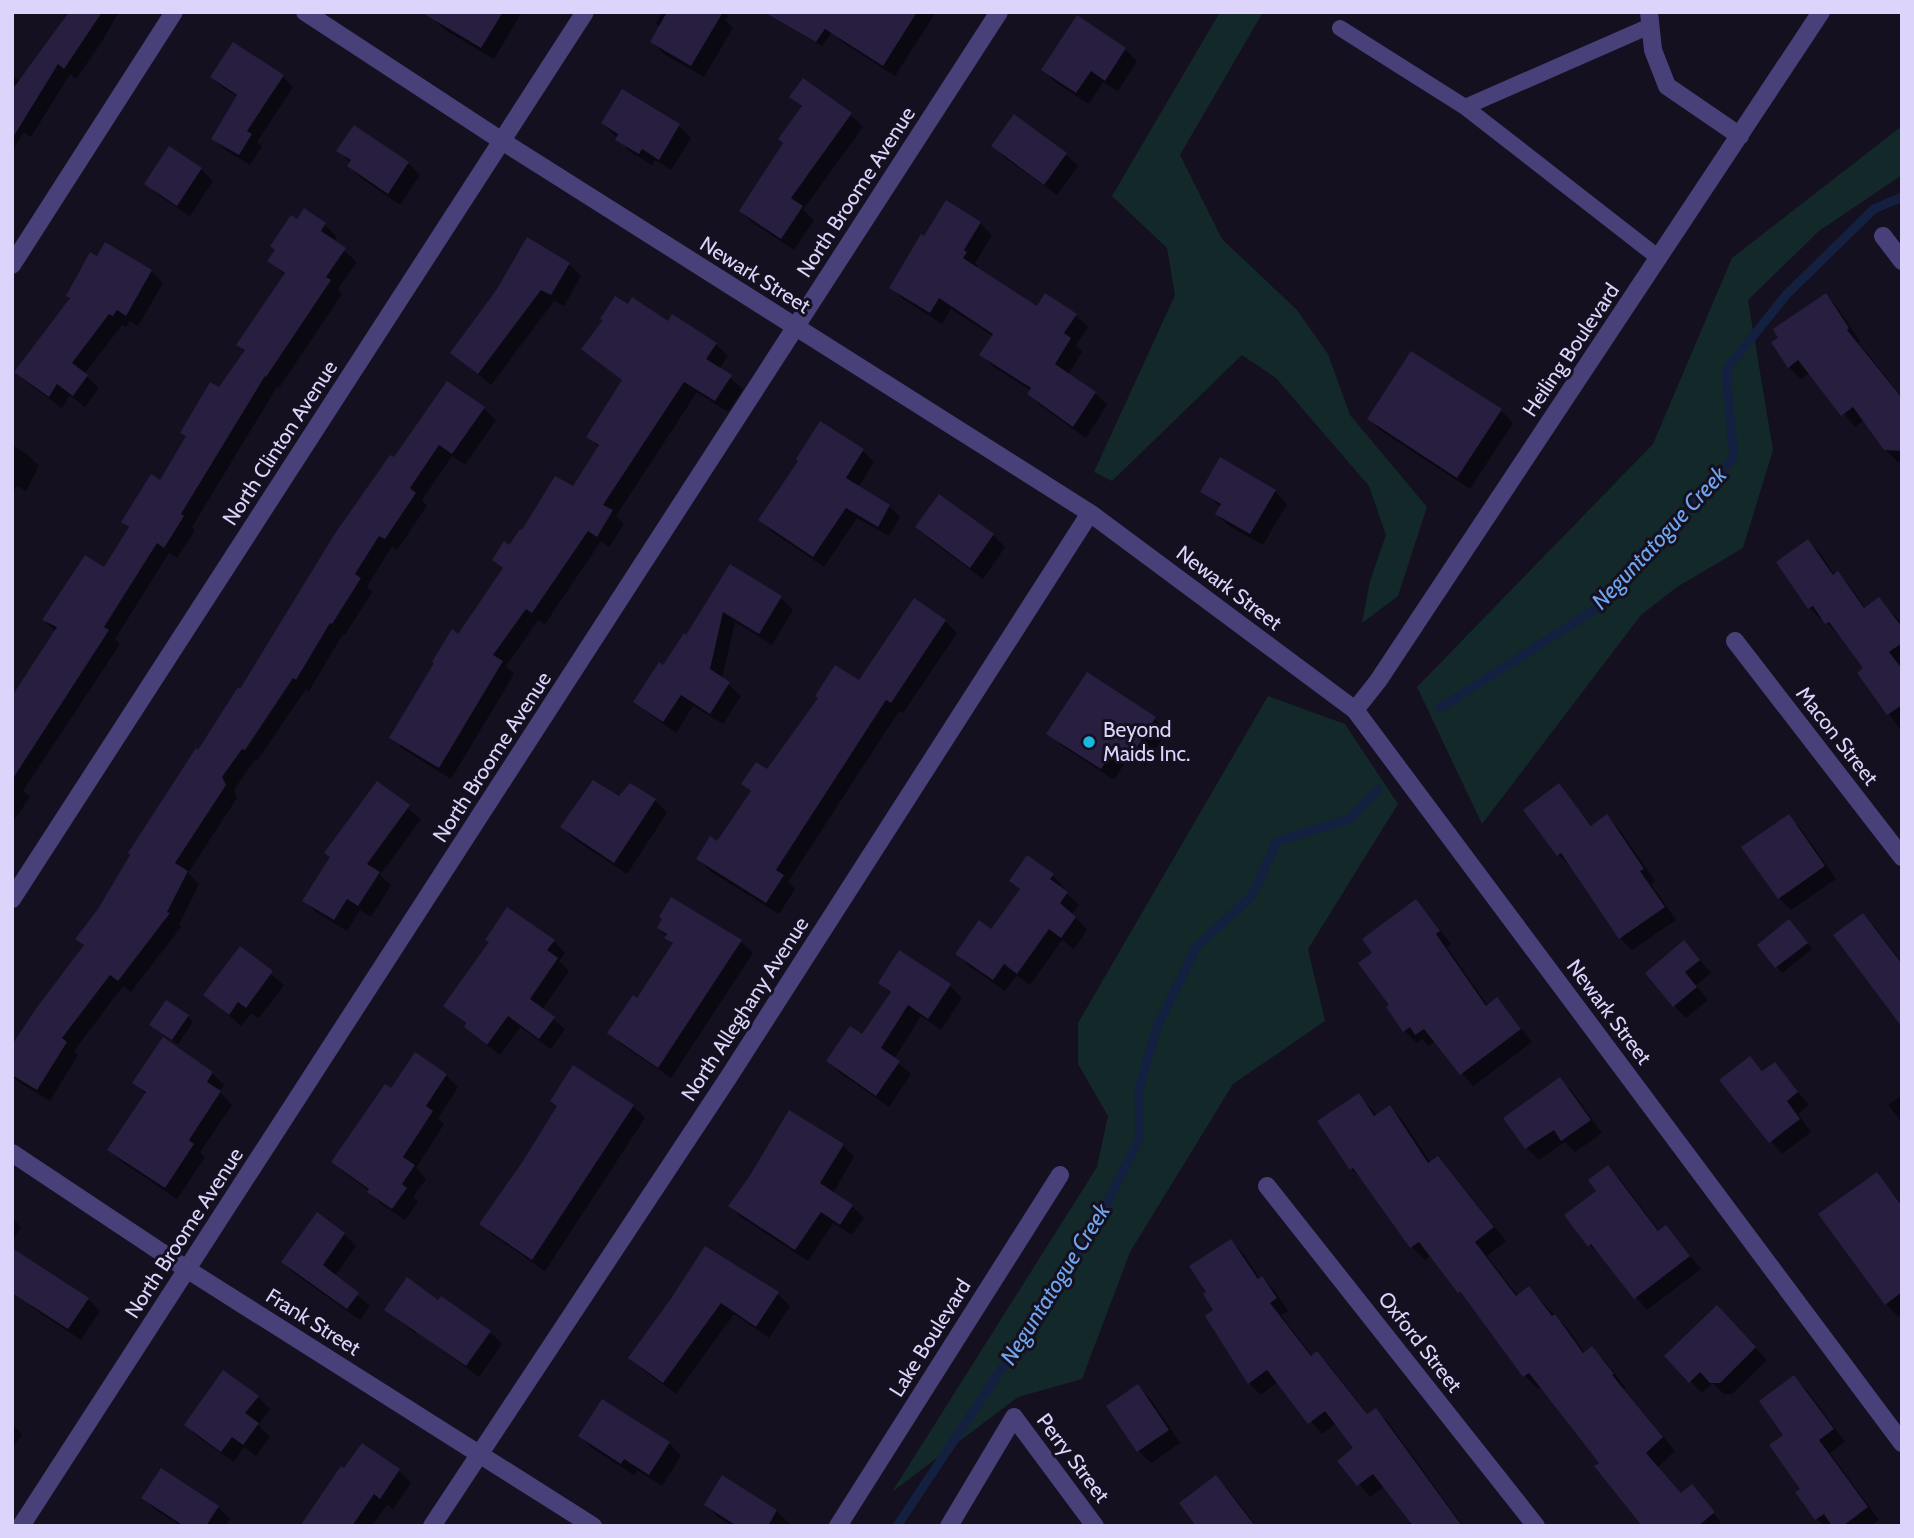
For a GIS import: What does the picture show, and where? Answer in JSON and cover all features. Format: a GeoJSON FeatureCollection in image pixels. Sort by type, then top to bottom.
{"type":"FeatureCollection","features":[{"type":"Feature","properties":{"kind":"street"},"geometry":{"type":"LineString","coordinates":[[12,265],[174,12]]}},
{"type":"Feature","properties":{"kind":"street","name":"Newark Street"},"geometry":{"type":"LineString","coordinates":[[305,12],[502,141],[1090,513],[1355,710],[1902,1443]]}},
{"type":"Feature","properties":{"kind":"street","name":"North Clinton Avenue"},"geometry":{"type":"LineString","coordinates":[[12,899],[585,12]]}},
{"type":"Feature","properties":{"kind":"street","name":"North Broome Avenue"},"geometry":{"type":"LineString","coordinates":[[21,1526],[999,12]]}},
{"type":"Feature","properties":{"kind":"street","name":"Heiling Boulevard"},"geometry":{"type":"LineString","coordinates":[[1355,710],[1378,681],[1821,12]]}},
{"type":"Feature","properties":{"kind":"street"},"geometry":{"type":"LineString","coordinates":[[1649,19],[1653,50],[1667,86],[1740,136]]}},
{"type":"Feature","properties":{"kind":"street"},"geometry":{"type":"LineString","coordinates":[[1883,236],[1902,261]]}},
{"type":"Feature","properties":{"kind":"street","name":"North Alleghany Avenue"},"geometry":{"type":"LineString","coordinates":[[432,1526],[730,1075],[1090,513]]}},
{"type":"Feature","properties":{"kind":"street","name":"Macon Street"},"geometry":{"type":"LineString","coordinates":[[1735,641],[1902,858]]}},
{"type":"Feature","properties":{"kind":"street","name":"Frank Street"},"geometry":{"type":"LineString","coordinates":[[12,1153],[188,1270],[593,1526]]}},
{"type":"Feature","properties":{"kind":"street","name":"Lake Boulevard"},"geometry":{"type":"LineString","coordinates":[[838,1526],[1060,1175]]}},
{"type":"Feature","properties":{"kind":"street","name":"Oxford Street"},"geometry":{"type":"LineString","coordinates":[[1267,1186],[1536,1526]]}},
{"type":"Feature","properties":{"kind":"street","name":"Perry Street"},"geometry":{"type":"LineString","coordinates":[[949,1526],[1014,1417],[1095,1526]]}},
{"type":"Feature","properties":{"kind":"lane"},"geometry":{"type":"LineString","coordinates":[[1465,107],[1649,19]]}},
{"type":"Feature","properties":{"kind":"lane"},"geometry":{"type":"LineString","coordinates":[[1340,28],[1465,107],[1659,258]]}},
{"type":"Feature","properties":{"kind":"green space"},"geometry":{"type":"Polygon","coordinates":[[[1220,12],[1263,12],[1180,155],[1222,239],[1297,310],[1328,354],[1350,415],[1427,507],[1398,596],[1362,623],[1370,581],[1386,535],[1369,486],[1276,378],[1242,355],[1112,481],[1094,472],[1175,295],[1167,248],[1112,196],[1220,12]]]}},
{"type":"Feature","properties":{"kind":"green space"},"geometry":{"type":"Polygon","coordinates":[[[1902,126],[1902,175],[1819,231],[1748,300],[1773,450],[1743,548],[1677,587],[1641,615],[1482,824],[1417,687],[1653,444],[1732,258],[1902,126]]]}},
{"type":"Feature","properties":{"kind":"green space"},"geometry":{"type":"Polygon","coordinates":[[[1268,696],[1345,724],[1398,804],[1308,949],[1325,1021],[1233,1084],[1130,1252],[1082,1379],[1018,1397],[892,1492],[1097,1167],[1108,1116],[1078,1064],[1078,1023],[1268,696]]]}},
{"type":"Feature","properties":{"kind":"building"},"geometry":{"type":"Polygon","coordinates":[[[69,12],[102,12],[64,69],[58,64],[12,139],[12,90],[69,12]]]}},
{"type":"Feature","properties":{"kind":"building"},"geometry":{"type":"Polygon","coordinates":[[[421,12],[503,12],[481,48],[421,12]]]}},
{"type":"Feature","properties":{"kind":"building"},"geometry":{"type":"Polygon","coordinates":[[[667,12],[723,12],[691,66],[650,42],[667,12]]]}},
{"type":"Feature","properties":{"kind":"building"},"geometry":{"type":"Polygon","coordinates":[[[764,12],[917,12],[883,66],[825,29],[816,42],[764,12]]]}},
{"type":"Feature","properties":{"kind":"building"},"geometry":{"type":"Polygon","coordinates":[[[1077,15],[1126,48],[1105,81],[1091,71],[1076,93],[1041,70],[1077,15]]]}},
{"type":"Feature","properties":{"kind":"building"},"geometry":{"type":"Polygon","coordinates":[[[233,42],[284,75],[247,131],[252,134],[239,155],[211,139],[237,95],[210,77],[233,42]]]}},
{"type":"Feature","properties":{"kind":"building"},"geometry":{"type":"Polygon","coordinates":[[[803,78],[852,113],[791,198],[803,206],[781,239],[739,211],[783,143],[778,139],[802,106],[789,97],[803,78]]]}},
{"type":"Feature","properties":{"kind":"building"},"geometry":{"type":"Polygon","coordinates":[[[622,89],[680,124],[659,160],[642,149],[639,154],[615,140],[618,134],[601,123],[622,89]]]}},
{"type":"Feature","properties":{"kind":"building"},"geometry":{"type":"Polygon","coordinates":[[[1014,114],[1067,153],[1044,185],[991,146],[1014,114]]]}},
{"type":"Feature","properties":{"kind":"building"},"geometry":{"type":"Polygon","coordinates":[[[354,125],[409,162],[388,194],[347,166],[351,160],[336,151],[354,125]]]}},
{"type":"Feature","properties":{"kind":"building"},"geometry":{"type":"Polygon","coordinates":[[[169,146],[202,168],[177,206],[144,184],[169,146]]]}},
{"type":"Feature","properties":{"kind":"building"},"geometry":{"type":"Polygon","coordinates":[[[946,200],[981,222],[964,250],[967,252],[963,258],[1037,306],[1045,293],[1077,314],[1064,333],[1071,338],[1055,364],[1096,392],[1073,427],[1027,394],[1031,388],[979,355],[993,334],[939,298],[930,313],[889,288],[921,234],[924,236],[946,200]]]}},
{"type":"Feature","properties":{"kind":"building"},"geometry":{"type":"Polygon","coordinates":[[[304,208],[326,223],[321,231],[346,248],[326,277],[331,280],[265,376],[181,514],[184,516],[164,548],[157,543],[104,627],[109,630],[12,780],[12,696],[57,627],[42,620],[85,555],[104,567],[129,527],[121,522],[151,474],[160,480],[186,436],[180,433],[210,382],[219,387],[245,350],[236,345],[285,273],[267,261],[275,250],[270,246],[291,215],[297,219],[304,208]]]}},
{"type":"Feature","properties":{"kind":"building"},"geometry":{"type":"Polygon","coordinates":[[[527,237],[570,263],[551,295],[541,290],[478,374],[450,353],[497,289],[527,237]]]}},
{"type":"Feature","properties":{"kind":"building"},"geometry":{"type":"Polygon","coordinates":[[[105,242],[152,270],[126,316],[117,310],[113,316],[109,314],[72,363],[88,375],[73,396],[57,384],[49,397],[14,372],[70,298],[66,296],[90,252],[97,256],[105,242]]]}},
{"type":"Feature","properties":{"kind":"building"},"geometry":{"type":"Polygon","coordinates":[[[1826,293],[1849,328],[1847,330],[1902,398],[1902,451],[1884,450],[1853,407],[1841,416],[1798,360],[1788,368],[1771,342],[1778,338],[1773,329],[1826,293]]]}},
{"type":"Feature","properties":{"kind":"building"},"geometry":{"type":"Polygon","coordinates":[[[615,296],[628,304],[632,297],[668,321],[672,314],[717,343],[706,359],[732,375],[715,401],[684,382],[603,505],[613,510],[597,537],[588,531],[532,613],[526,609],[493,655],[503,661],[439,768],[389,738],[452,629],[458,634],[503,568],[492,560],[504,541],[509,545],[520,529],[522,530],[555,476],[573,486],[599,445],[586,437],[622,380],[581,349],[603,320],[600,319],[615,296]]]}},
{"type":"Feature","properties":{"kind":"building"},"geometry":{"type":"Polygon","coordinates":[[[1411,351],[1502,409],[1457,478],[1367,419],[1411,351]]]}},
{"type":"Feature","properties":{"kind":"building"},"geometry":{"type":"Polygon","coordinates":[[[447,381],[485,407],[452,454],[439,445],[410,488],[416,493],[385,539],[379,536],[355,574],[361,578],[296,680],[293,678],[245,750],[242,749],[222,777],[226,785],[175,863],[188,871],[167,912],[170,913],[118,981],[110,975],[62,1038],[67,1042],[37,1090],[12,1075],[12,1045],[84,945],[75,939],[98,909],[130,855],[128,853],[196,748],[198,750],[238,687],[240,689],[334,535],[390,455],[394,457],[447,381]]]}},
{"type":"Feature","properties":{"kind":"building"},"geometry":{"type":"Polygon","coordinates":[[[820,421],[864,449],[846,478],[890,505],[878,527],[846,508],[813,557],[758,520],[798,461],[796,459],[820,421]]]}},
{"type":"Feature","properties":{"kind":"building"},"geometry":{"type":"Polygon","coordinates":[[[1220,457],[1276,490],[1250,534],[1215,514],[1221,504],[1200,492],[1220,457]]]}},
{"type":"Feature","properties":{"kind":"building"},"geometry":{"type":"Polygon","coordinates":[[[939,494],[994,534],[970,568],[915,527],[939,494]]]}},
{"type":"Feature","properties":{"kind":"building"},"geometry":{"type":"Polygon","coordinates":[[[1808,539],[1833,575],[1838,571],[1864,608],[1879,597],[1902,627],[1902,643],[1889,652],[1902,669],[1902,705],[1887,715],[1857,673],[1863,668],[1829,622],[1825,624],[1813,606],[1808,609],[1776,562],[1808,539]]]}},
{"type":"Feature","properties":{"kind":"building"},"geometry":{"type":"Polygon","coordinates":[[[730,564],[782,596],[759,634],[723,612],[710,669],[730,682],[710,714],[681,695],[663,722],[633,702],[659,662],[663,665],[684,633],[686,635],[730,564]]]}},
{"type":"Feature","properties":{"kind":"building"},"geometry":{"type":"Polygon","coordinates":[[[914,598],[946,620],[891,703],[886,700],[776,870],[784,875],[766,903],[696,859],[710,836],[717,841],[751,791],[741,784],[756,762],[767,769],[818,698],[815,696],[835,665],[859,680],[914,598]]]}},
{"type":"Feature","properties":{"kind":"building"},"geometry":{"type":"Polygon","coordinates":[[[1087,672],[1156,717],[1132,755],[1117,745],[1101,769],[1046,734],[1087,672]]]}},
{"type":"Feature","properties":{"kind":"building"},"geometry":{"type":"Polygon","coordinates":[[[593,780],[619,796],[630,783],[656,799],[614,863],[560,827],[593,780]]]}},
{"type":"Feature","properties":{"kind":"building"},"geometry":{"type":"Polygon","coordinates":[[[377,781],[410,805],[367,864],[380,872],[358,906],[347,899],[334,920],[302,901],[330,857],[324,853],[377,781]]]}},
{"type":"Feature","properties":{"kind":"building"},"geometry":{"type":"Polygon","coordinates":[[[1559,783],[1591,826],[1607,814],[1644,869],[1640,871],[1665,907],[1619,939],[1561,853],[1557,856],[1523,810],[1559,783]]]}},
{"type":"Feature","properties":{"kind":"building"},"geometry":{"type":"Polygon","coordinates":[[[1789,814],[1825,866],[1778,899],[1741,847],[1789,814]]]}},
{"type":"Feature","properties":{"kind":"building"},"geometry":{"type":"Polygon","coordinates":[[[1027,855],[1054,874],[1050,879],[1068,892],[1060,903],[1076,917],[1061,938],[1049,929],[1017,974],[1004,964],[993,980],[955,954],[979,920],[991,929],[1020,889],[1009,881],[1027,855]]]}},
{"type":"Feature","properties":{"kind":"building"},"geometry":{"type":"Polygon","coordinates":[[[671,897],[742,940],[658,1068],[607,1033],[633,995],[637,998],[673,943],[664,938],[667,934],[657,928],[662,919],[659,917],[671,897]]]}},
{"type":"Feature","properties":{"kind":"building"},"geometry":{"type":"Polygon","coordinates":[[[1416,899],[1440,931],[1436,934],[1486,1006],[1497,997],[1521,1029],[1460,1075],[1424,1029],[1415,1035],[1410,1027],[1403,1032],[1386,1007],[1389,1005],[1358,963],[1372,953],[1362,939],[1416,899]]]}},
{"type":"Feature","properties":{"kind":"building"},"geometry":{"type":"Polygon","coordinates":[[[507,907],[555,940],[547,950],[558,958],[530,999],[555,1017],[539,1039],[508,1016],[487,1045],[464,1027],[466,1023],[443,1006],[489,942],[485,940],[507,907]]]}},
{"type":"Feature","properties":{"kind":"building"},"geometry":{"type":"Polygon","coordinates":[[[1863,913],[1902,964],[1902,1027],[1833,935],[1863,913]]]}},
{"type":"Feature","properties":{"kind":"building"},"geometry":{"type":"Polygon","coordinates":[[[1789,919],[1808,943],[1775,968],[1757,945],[1789,919]]]}},
{"type":"Feature","properties":{"kind":"building"},"geometry":{"type":"Polygon","coordinates":[[[1684,940],[1700,960],[1685,972],[1697,987],[1673,1007],[1645,973],[1684,940]]]}},
{"type":"Feature","properties":{"kind":"building"},"geometry":{"type":"Polygon","coordinates":[[[240,946],[273,971],[246,1008],[238,1002],[229,1015],[203,995],[240,946]]]}},
{"type":"Feature","properties":{"kind":"building"},"geometry":{"type":"Polygon","coordinates":[[[899,950],[951,984],[928,1019],[908,1005],[881,1048],[900,1061],[876,1096],[826,1061],[850,1026],[862,1034],[891,992],[878,983],[899,950]]]}},
{"type":"Feature","properties":{"kind":"building"},"geometry":{"type":"Polygon","coordinates":[[[166,1000],[189,1015],[172,1040],[149,1025],[166,1000]]]}},
{"type":"Feature","properties":{"kind":"building"},"geometry":{"type":"Polygon","coordinates":[[[163,1037],[213,1072],[207,1082],[221,1091],[189,1140],[194,1144],[165,1188],[107,1150],[146,1092],[132,1083],[163,1037]]]}},
{"type":"Feature","properties":{"kind":"building"},"geometry":{"type":"Polygon","coordinates":[[[415,1052],[447,1074],[426,1106],[433,1111],[403,1157],[415,1165],[402,1184],[407,1188],[392,1209],[331,1162],[385,1084],[391,1088],[415,1052]]]}},
{"type":"Feature","properties":{"kind":"building"},"geometry":{"type":"Polygon","coordinates":[[[1750,1056],[1762,1071],[1775,1062],[1798,1092],[1787,1101],[1800,1119],[1769,1143],[1719,1080],[1750,1056]]]}},
{"type":"Feature","properties":{"kind":"building"},"geometry":{"type":"Polygon","coordinates":[[[573,1065],[634,1105],[532,1260],[479,1224],[557,1106],[550,1101],[573,1065]]]}},
{"type":"Feature","properties":{"kind":"building"},"geometry":{"type":"Polygon","coordinates":[[[1560,1077],[1591,1120],[1561,1141],[1554,1130],[1525,1149],[1503,1118],[1560,1077]]]}},
{"type":"Feature","properties":{"kind":"building"},"geometry":{"type":"Polygon","coordinates":[[[1359,1093],[1374,1116],[1390,1105],[1428,1163],[1438,1156],[1494,1227],[1475,1242],[1516,1296],[1529,1286],[1552,1316],[1555,1314],[1583,1353],[1592,1346],[1614,1374],[1612,1375],[1663,1437],[1646,1453],[1681,1493],[1692,1484],[1715,1512],[1698,1526],[1642,1526],[1594,1466],[1599,1463],[1529,1373],[1523,1377],[1460,1291],[1458,1293],[1419,1242],[1410,1248],[1353,1168],[1350,1170],[1317,1121],[1359,1093]]]}},
{"type":"Feature","properties":{"kind":"building"},"geometry":{"type":"Polygon","coordinates":[[[789,1110],[844,1144],[820,1183],[853,1205],[840,1225],[821,1212],[795,1250],[728,1206],[749,1177],[789,1110]]]}},
{"type":"Feature","properties":{"kind":"building"},"geometry":{"type":"Polygon","coordinates":[[[1608,1165],[1658,1231],[1666,1225],[1690,1256],[1634,1299],[1591,1244],[1588,1247],[1564,1215],[1596,1191],[1588,1180],[1608,1165]]]}},
{"type":"Feature","properties":{"kind":"building"},"geometry":{"type":"Polygon","coordinates":[[[1877,1172],[1902,1206],[1902,1292],[1885,1305],[1818,1214],[1877,1172]]]}},
{"type":"Feature","properties":{"kind":"building"},"geometry":{"type":"Polygon","coordinates":[[[317,1212],[345,1233],[323,1265],[359,1293],[347,1309],[281,1262],[317,1212]]]}},
{"type":"Feature","properties":{"kind":"building"},"geometry":{"type":"Polygon","coordinates":[[[1231,1239],[1258,1279],[1262,1276],[1277,1298],[1270,1303],[1311,1356],[1317,1351],[1367,1414],[1376,1408],[1462,1526],[1413,1526],[1373,1474],[1357,1486],[1337,1461],[1353,1448],[1325,1411],[1308,1424],[1267,1370],[1248,1384],[1205,1316],[1213,1310],[1203,1294],[1206,1292],[1189,1266],[1231,1239]]]}},
{"type":"Feature","properties":{"kind":"building"},"geometry":{"type":"Polygon","coordinates":[[[705,1246],[779,1292],[756,1327],[721,1303],[663,1383],[628,1358],[705,1246]]]}},
{"type":"Feature","properties":{"kind":"building"},"geometry":{"type":"Polygon","coordinates":[[[12,1248],[89,1298],[68,1329],[12,1293],[12,1248]]]}},
{"type":"Feature","properties":{"kind":"building"},"geometry":{"type":"Polygon","coordinates":[[[407,1277],[438,1300],[441,1296],[491,1331],[466,1366],[384,1310],[407,1277]]]}},
{"type":"Feature","properties":{"kind":"building"},"geometry":{"type":"Polygon","coordinates":[[[1717,1305],[1756,1347],[1720,1383],[1710,1383],[1700,1372],[1689,1383],[1664,1356],[1717,1305]]]}},
{"type":"Feature","properties":{"kind":"building"},"geometry":{"type":"Polygon","coordinates":[[[223,1370],[259,1396],[245,1413],[259,1423],[243,1445],[232,1437],[221,1452],[184,1425],[223,1370]]]}},
{"type":"Feature","properties":{"kind":"building"},"geometry":{"type":"Polygon","coordinates":[[[1794,1375],[1834,1429],[1819,1440],[1868,1507],[1843,1526],[1832,1526],[1824,1514],[1815,1520],[1795,1492],[1800,1489],[1769,1445],[1783,1435],[1759,1401],[1794,1375]]]}},
{"type":"Feature","properties":{"kind":"building"},"geometry":{"type":"Polygon","coordinates":[[[1138,1384],[1169,1430],[1137,1452],[1106,1406],[1138,1384]]]}},
{"type":"Feature","properties":{"kind":"building"},"geometry":{"type":"Polygon","coordinates":[[[602,1399],[670,1442],[649,1475],[624,1459],[621,1464],[578,1436],[602,1399]]]}},
{"type":"Feature","properties":{"kind":"building"},"geometry":{"type":"Polygon","coordinates":[[[362,1443],[400,1469],[380,1499],[374,1494],[352,1526],[300,1526],[341,1466],[344,1468],[362,1443]]]}},
{"type":"Feature","properties":{"kind":"building"},"geometry":{"type":"Polygon","coordinates":[[[161,1468],[219,1506],[206,1526],[184,1526],[141,1498],[161,1468]]]}},
{"type":"Feature","properties":{"kind":"building"},"geometry":{"type":"Polygon","coordinates":[[[722,1475],[777,1510],[768,1526],[737,1526],[704,1505],[722,1475]]]}},
{"type":"Feature","properties":{"kind":"building"},"geometry":{"type":"Polygon","coordinates":[[[1216,1475],[1255,1526],[1196,1526],[1179,1503],[1216,1475]]]}},
{"type":"Feature","properties":{"kind":"waterway","name":"Neguntatogue Creek"},"geometry":{"type":"LineString","coordinates":[[1440,708],[1596,609],[1734,458],[1726,370],[1786,295],[1874,209],[1902,197]]}},
{"type":"Feature","properties":{"kind":"waterway","name":"Neguntatogue Creek"},"geometry":{"type":"LineString","coordinates":[[897,1526],[1094,1230],[1140,1137],[1139,1089],[1157,1027],[1197,946],[1252,896],[1277,841],[1350,819],[1378,789]]}},
{"type":"Feature","properties":{"kind":"place","name":"Beyond Maids Inc."},"geometry":{"type":"Point","coordinates":[1089,742]}}]}
